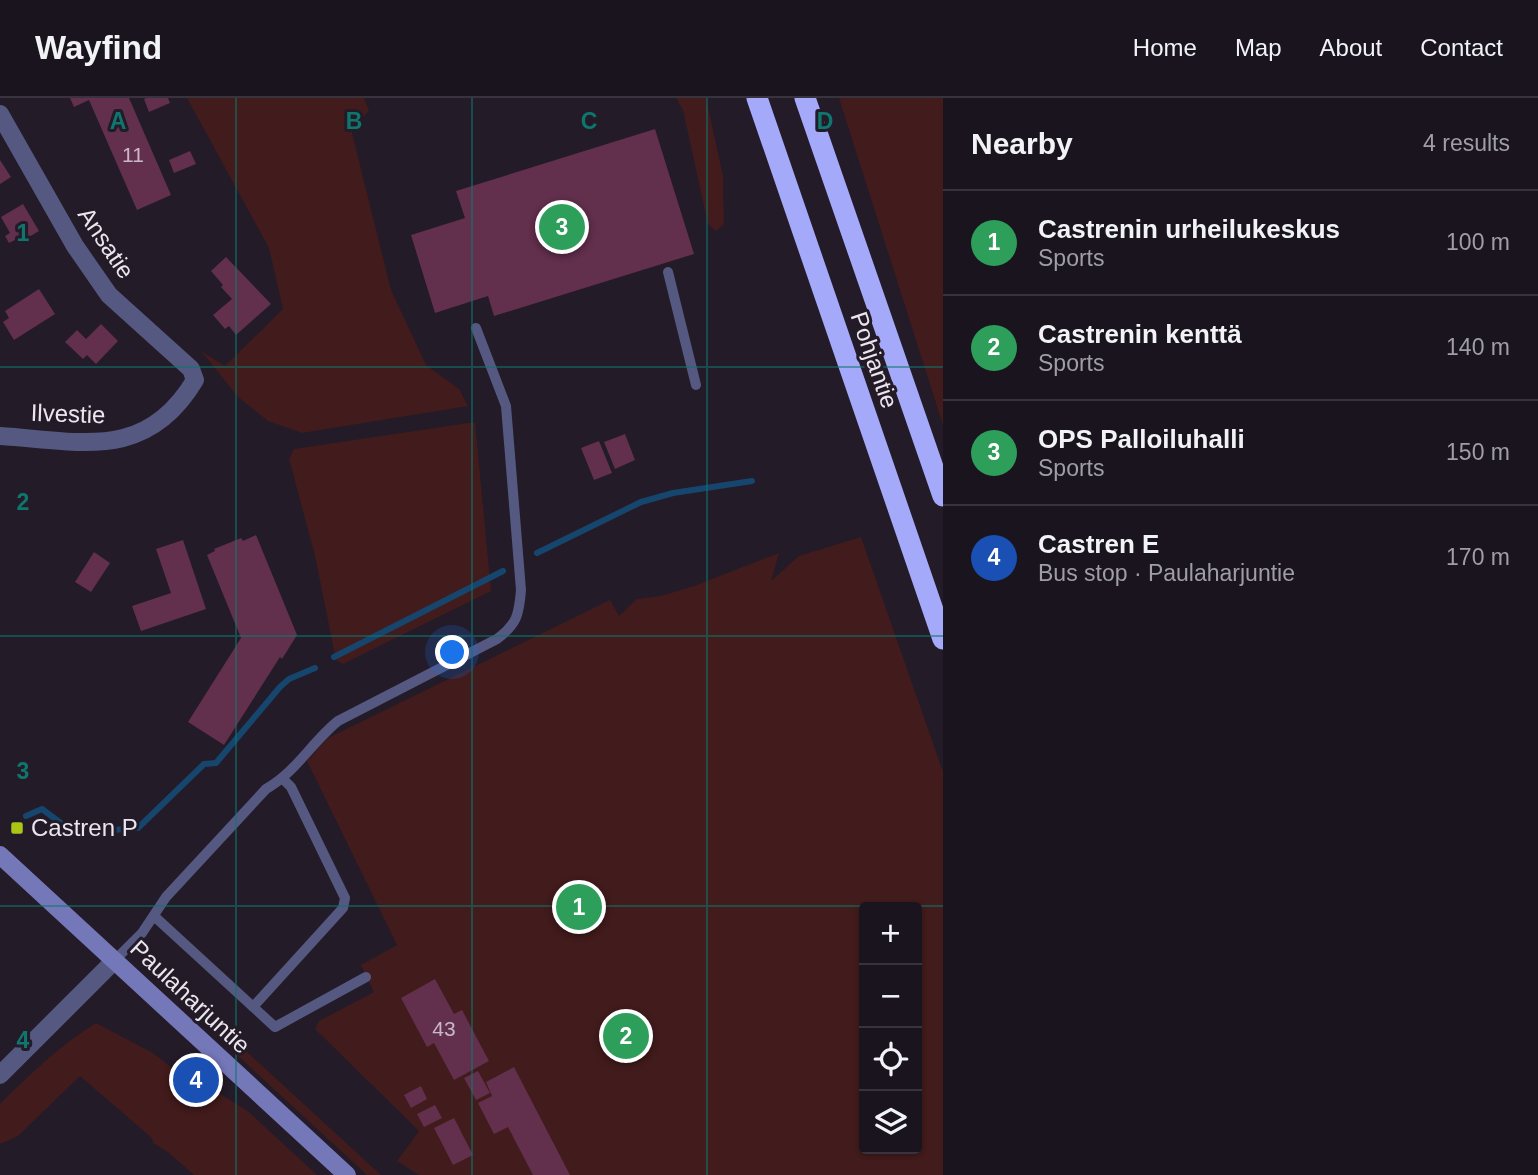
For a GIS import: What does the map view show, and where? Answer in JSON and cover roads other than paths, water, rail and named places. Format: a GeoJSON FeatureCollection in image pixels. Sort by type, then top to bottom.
{"type":"FeatureCollection","features":[{"type":"Feature","properties":{"kind":"highway","name":"Pohjantie"},"geometry":{"type":"LineString","coordinates":[[757,98],[943,639]]}},
{"type":"Feature","properties":{"kind":"highway","name":"Pohjantie"},"geometry":{"type":"LineString","coordinates":[[805,98],[943,496]]}},
{"type":"Feature","properties":{"kind":"street","name":"Ansatie"},"geometry":{"type":"LineString","coordinates":[[0,114],[75,246],[109,295],[191,369],[195,380]]}},
{"type":"Feature","properties":{"kind":"street","name":"Ilvestie"},"geometry":{"type":"LineString","coordinates":[[0,436],[101,443],[128,438],[152,428],[169,414],[195,380]]}},
{"type":"Feature","properties":{"kind":"street","name":"Paulaharjuntie"},"geometry":{"type":"LineString","coordinates":[[0,855],[347,1175]]}},
{"type":"Feature","properties":{"kind":"street"},"geometry":{"type":"LineString","coordinates":[[0,1075],[115,960]]}},
{"type":"Feature","properties":{"kind":"lane"},"geometry":{"type":"LineString","coordinates":[[668,272],[696,385]]}},
{"type":"Feature","properties":{"kind":"lane"},"geometry":{"type":"LineString","coordinates":[[115,960],[142,933],[166,897],[266,789],[283,779],[323,733],[338,721],[497,639],[510,629],[519,612],[521,590],[506,406],[476,328]]}},
{"type":"Feature","properties":{"kind":"lane"},"geometry":{"type":"LineString","coordinates":[[253,1007],[344,908],[345,898],[291,787],[283,779]]}},
{"type":"Feature","properties":{"kind":"lane"},"geometry":{"type":"LineString","coordinates":[[155,916],[275,1027],[366,977]]}},
{"type":"Feature","properties":{"kind":"waterway"},"geometry":{"type":"LineString","coordinates":[[537,553],[641,502],[673,493],[752,481]]}},
{"type":"Feature","properties":{"kind":"waterway"},"geometry":{"type":"LineString","coordinates":[[334,657],[503,571]]}},
{"type":"Feature","properties":{"kind":"waterway"},"geometry":{"type":"LineString","coordinates":[[26,816],[42,809],[70,830],[89,832],[138,828],[204,764],[216,763],[280,687],[289,679],[315,668]]}},
{"type":"Feature","properties":{"kind":"place","name":"OPS Palloiluhalli"},"geometry":{"type":"Point","coordinates":[562,227]}},
{"type":"Feature","properties":{"kind":"place","name":"Castren P"},"geometry":{"type":"Point","coordinates":[17,828]}},
{"type":"Feature","properties":{"kind":"place","name":"Castrenin urheilukeskus"},"geometry":{"type":"Point","coordinates":[579,907]}},
{"type":"Feature","properties":{"kind":"place","name":"Castrenin kenttä"},"geometry":{"type":"Point","coordinates":[626,1036]}},
{"type":"Feature","properties":{"kind":"place","name":"Castren E"},"geometry":{"type":"Point","coordinates":[196,1080]}}]}
